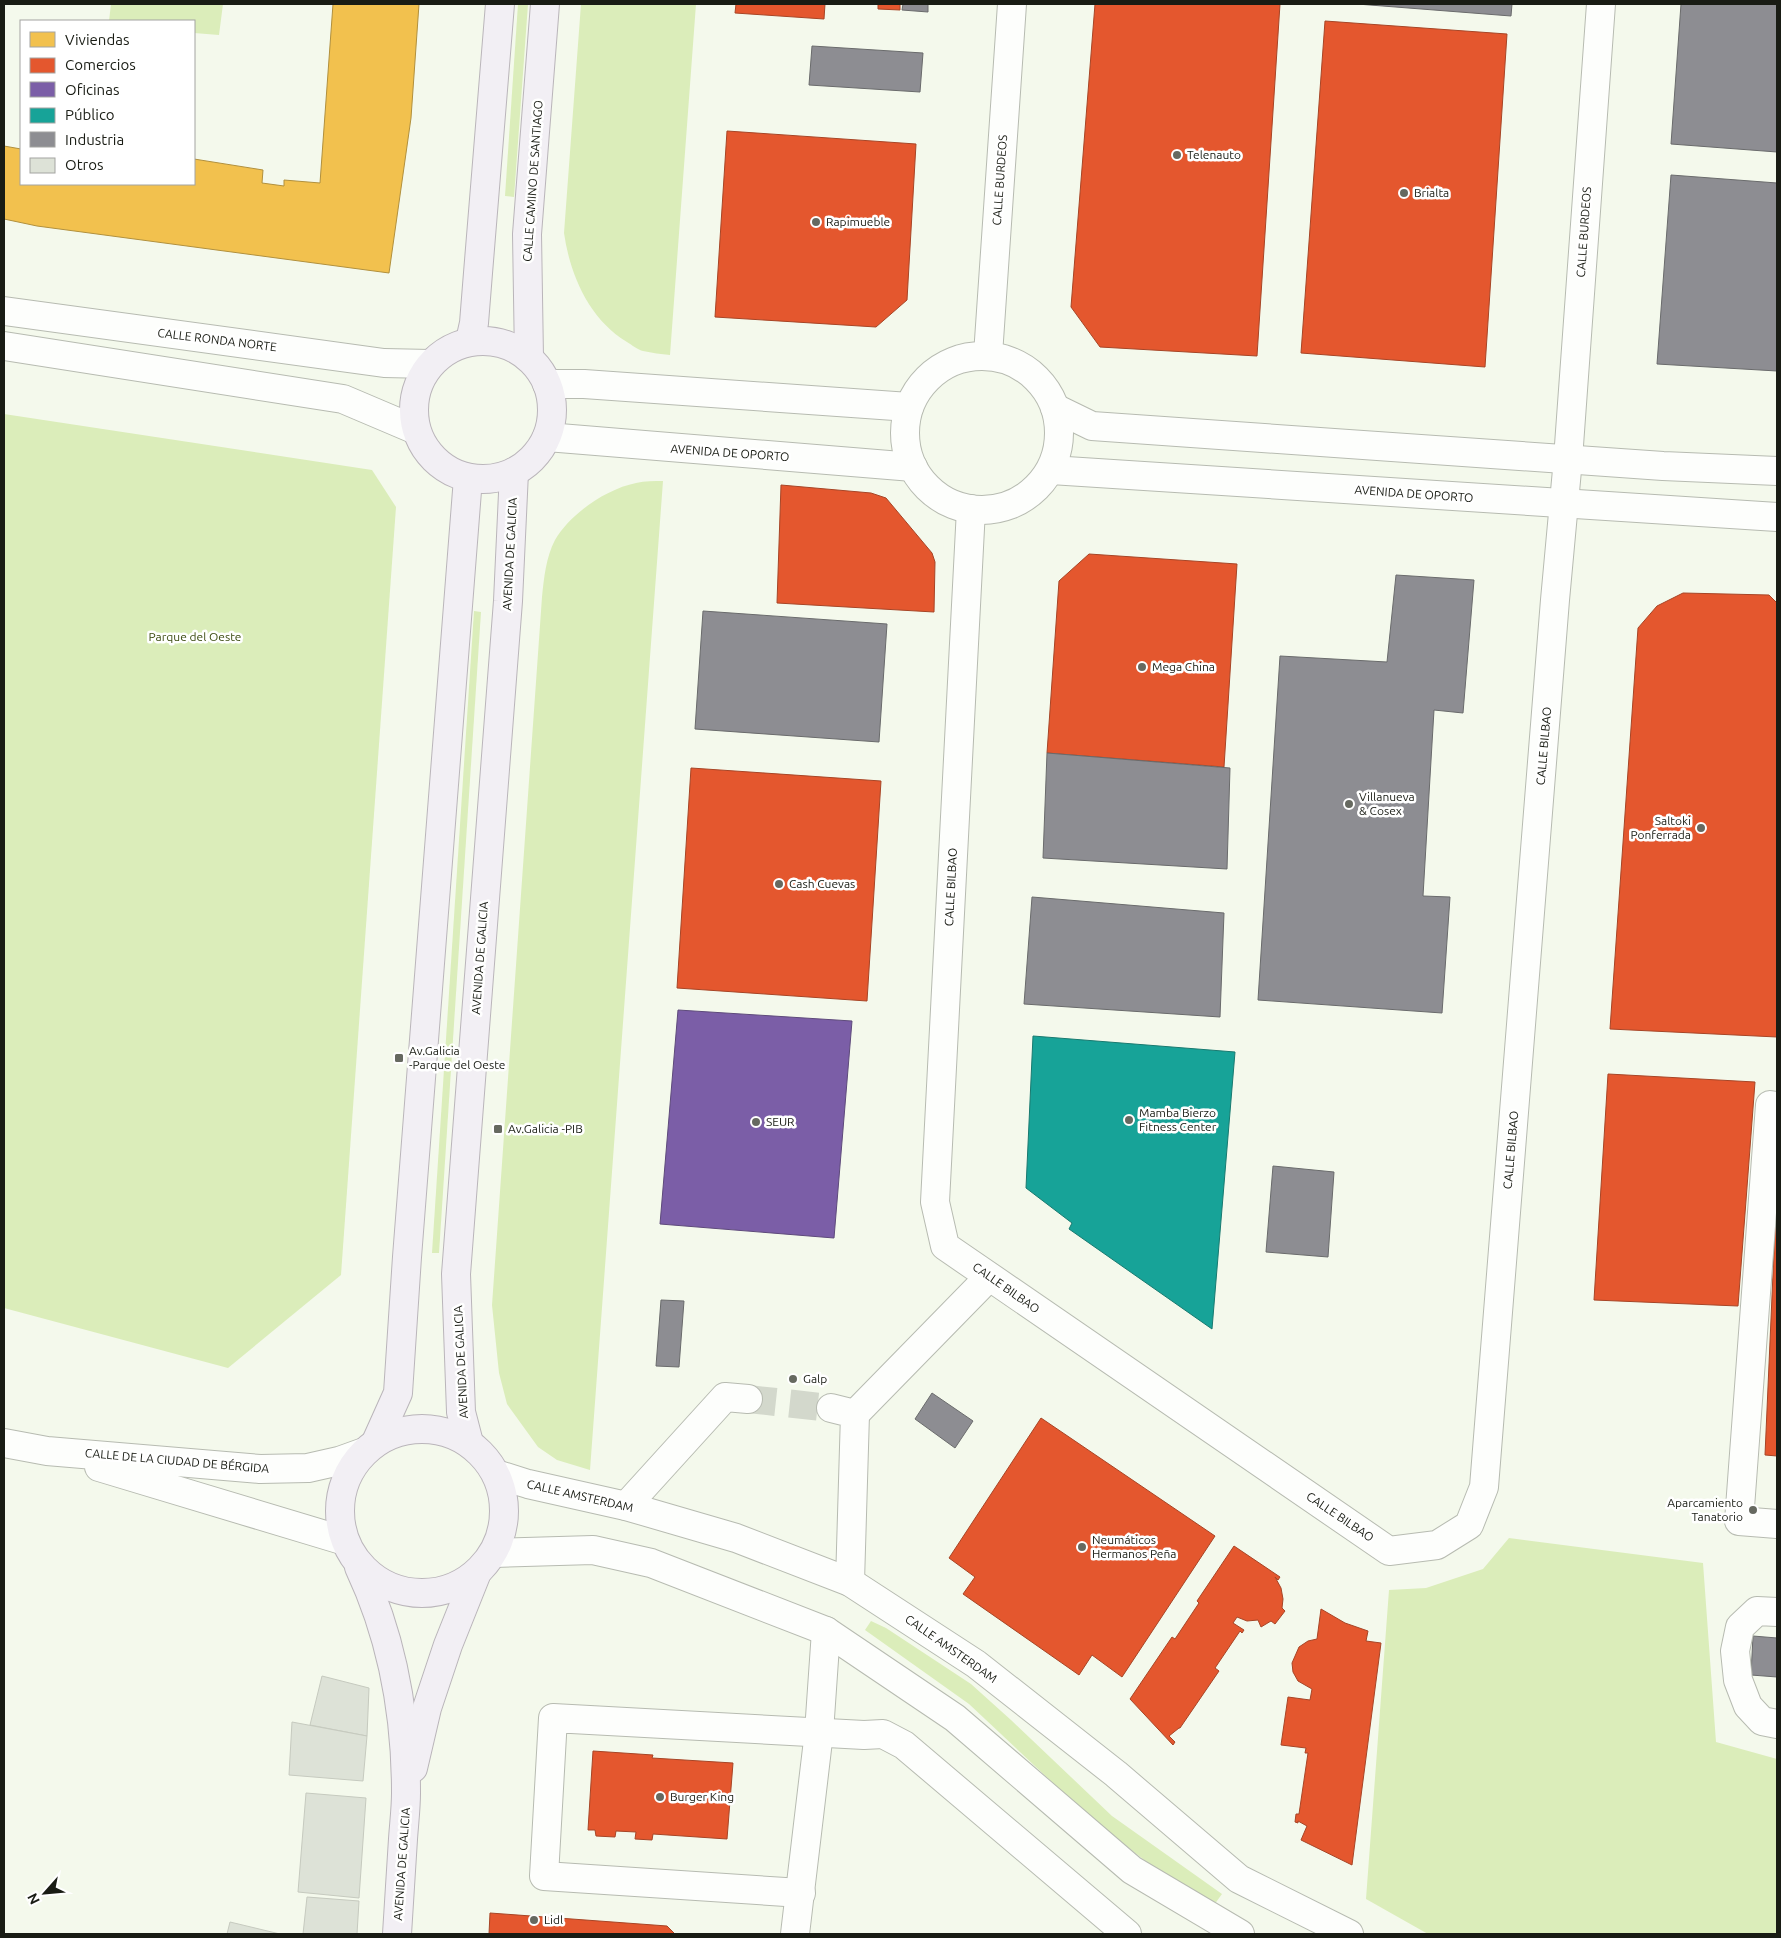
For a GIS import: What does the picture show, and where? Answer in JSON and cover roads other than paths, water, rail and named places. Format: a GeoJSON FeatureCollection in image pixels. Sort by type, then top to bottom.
{"type":"FeatureCollection","features":[{"type":"Feature","properties":{"kind":"main road"},"geometry":{"type":"LineString","coordinates":[[470,341],[474,323],[500,4]]}},
{"type":"Feature","properties":{"kind":"main road","name":"CALLE CAMINO DE SANTIAGO"},"geometry":{"type":"LineString","coordinates":[[529,358],[527,234],[545,4]]}},
{"type":"Feature","properties":{"kind":"main road"},"geometry":{"type":"LineString","coordinates":[[486,340],[502,343],[516,349],[529,358],[548,384],[552,402],[552,420],[547,437],[539,451],[528,463],[514,472],[484,480],[468,478],[451,472],[436,461],[424,447],[416,430],[414,407],[418,385],[430,364],[448,349],[470,341],[486,340]]}},
{"type":"Feature","properties":{"kind":"main road","name":"AVENIDA DE GALICIA"},"geometry":{"type":"LineString","coordinates":[[469,1443],[461,1412],[456,1274],[508,602],[514,472]]}},
{"type":"Feature","properties":{"kind":"main road"},"geometry":{"type":"LineString","coordinates":[[370,1447],[398,1432],[422,1428],[446,1432],[469,1443],[485,1457],[496,1474],[504,1501],[504,1528],[494,1553],[476,1575],[451,1590],[423,1594],[398,1591],[376,1580],[351,1552],[341,1523],[340,1504],[344,1485],[352,1467],[370,1447],[398,1393],[468,478]]}},
{"type":"Feature","properties":{"kind":"main road","name":"AVENIDA DE GALICIA"},"geometry":{"type":"LineString","coordinates":[[351,1552],[376,1605],[395,1673],[404,1750],[406,1794],[397,1934]]}},
{"type":"Feature","properties":{"kind":"main road","name":"AVENIDA DE GALICIA"},"geometry":{"type":"LineString","coordinates":[[406,1794],[427,1708],[448,1645],[476,1575]]}},
{"type":"Feature","properties":{"kind":"street","name":"CALLE BURDEOS"},"geometry":{"type":"LineString","coordinates":[[988,355],[1012,4]]}},
{"type":"Feature","properties":{"kind":"street","name":"CALLE BURDEOS"},"geometry":{"type":"LineString","coordinates":[[1568,460],[1601,4]]}},
{"type":"Feature","properties":{"kind":"street","name":"CALLE RONDA NORTE"},"geometry":{"type":"LineString","coordinates":[[4,310],[384,363],[430,364]]}},
{"type":"Feature","properties":{"kind":"street"},"geometry":{"type":"LineString","coordinates":[[4,346],[343,399],[416,430]]}},
{"type":"Feature","properties":{"kind":"street"},"geometry":{"type":"LineString","coordinates":[[988,355],[1010,360],[1030,371],[1045,388],[1056,408],[1060,428],[1058,450],[1051,470],[1036,488],[1017,502],[994,510],[970,510],[952,504],[936,495],[923,482],[913,467],[906,447],[905,427],[909,407],[922,384],[940,368],[963,358],[988,355]]}},
{"type":"Feature","properties":{"kind":"street"},"geometry":{"type":"LineString","coordinates":[[548,384],[584,384],[909,407]]}},
{"type":"Feature","properties":{"kind":"street"},"geometry":{"type":"LineString","coordinates":[[1056,408],[1092,426],[1568,460],[1777,471]]}},
{"type":"Feature","properties":{"kind":"street","name":"AVENIDA DE OPORTO"},"geometry":{"type":"LineString","coordinates":[[547,437],[913,467]]}},
{"type":"Feature","properties":{"kind":"street","name":"CALLE BILBAO"},"geometry":{"type":"LineString","coordinates":[[970,510],[935,1202],[945,1246],[1389,1551],[1437,1545],[1469,1525],[1484,1488],[1568,460]]}},
{"type":"Feature","properties":{"kind":"street","name":"AVENIDA DE OPORTO"},"geometry":{"type":"LineString","coordinates":[[1051,470],[1777,517]]}},
{"type":"Feature","properties":{"kind":"street"},"geometry":{"type":"LineString","coordinates":[[1777,1106],[1770,1105],[1739,1521],[1777,1524]]}},
{"type":"Feature","properties":{"kind":"street"},"geometry":{"type":"LineString","coordinates":[[850,1582],[843,1411],[989,1277]]}},
{"type":"Feature","properties":{"kind":"street"},"geometry":{"type":"LineString","coordinates":[[626,1506],[725,1397],[748,1399]]}},
{"type":"Feature","properties":{"kind":"street","name":"CALLE DE LA CIUDAD DE BÉRGIDA"},"geometry":{"type":"LineString","coordinates":[[4,1443],[48,1451],[260,1469],[308,1468],[339,1461],[370,1447]]}},
{"type":"Feature","properties":{"kind":"street","name":"CALLE DE LA CIUDAD DE BÉRGIDA"},"geometry":{"type":"LineString","coordinates":[[48,1451],[351,1552]]}},
{"type":"Feature","properties":{"kind":"street","name":"CALLE AMSTERDAM"},"geometry":{"type":"LineString","coordinates":[[496,1474],[528,1484],[626,1506],[736,1538],[850,1582],[976,1664],[1116,1774],[1239,1879],[1348,1934]]}},
{"type":"Feature","properties":{"kind":"street"},"geometry":{"type":"LineString","coordinates":[[494,1553],[593,1550],[613,1554],[651,1563],[826,1631],[955,1718],[1132,1870],[1240,1934]]}},
{"type":"Feature","properties":{"kind":"street"},"geometry":{"type":"LineString","coordinates":[[1777,1612],[1758,1611],[1740,1627],[1735,1651],[1738,1680],[1748,1706],[1762,1721],[1777,1724]]}},
{"type":"Feature","properties":{"kind":"street"},"geometry":{"type":"LineString","coordinates":[[795,1934],[819,1732],[826,1631]]}},
{"type":"Feature","properties":{"kind":"street"},"geometry":{"type":"LineString","coordinates":[[801,1893],[544,1876],[553,1718],[864,1735],[884,1734],[904,1745],[1127,1934]]}},
{"type":"Feature","properties":{"kind":"tunnel"},"geometry":{"type":"LineString","coordinates":[[748,1399],[831,1408]]}},
{"type":"Feature","properties":{"kind":"place","name":"Telenauto"},"geometry":{"type":"Point","coordinates":[1177,155]}},
{"type":"Feature","properties":{"kind":"place","name":"Brialta"},"geometry":{"type":"Point","coordinates":[1404,193]}},
{"type":"Feature","properties":{"kind":"place","name":"Rapimueble"},"geometry":{"type":"Point","coordinates":[816,222]}},
{"type":"Feature","properties":{"kind":"place","name":"Mega China"},"geometry":{"type":"Point","coordinates":[1142,667]}},
{"type":"Feature","properties":{"kind":"place","name":"Villanueva & Cosex"},"geometry":{"type":"Point","coordinates":[1349,804]}},
{"type":"Feature","properties":{"kind":"place","name":"Saltoki Ponferrada"},"geometry":{"type":"Point","coordinates":[1701,828]}},
{"type":"Feature","properties":{"kind":"place","name":"Cash Cuevas"},"geometry":{"type":"Point","coordinates":[779,884]}},
{"type":"Feature","properties":{"kind":"place","name":"Av.Galicia -Parque del Oeste"},"geometry":{"type":"Point","coordinates":[399,1058]}},
{"type":"Feature","properties":{"kind":"place","name":"Mamba Bierzo Fitness Center"},"geometry":{"type":"Point","coordinates":[1129,1120]}},
{"type":"Feature","properties":{"kind":"place","name":"SEUR"},"geometry":{"type":"Point","coordinates":[756,1122]}},
{"type":"Feature","properties":{"kind":"place","name":"Av.Galicia -PIB"},"geometry":{"type":"Point","coordinates":[498,1129]}},
{"type":"Feature","properties":{"kind":"place","name":"Galp"},"geometry":{"type":"Point","coordinates":[793,1379]}},
{"type":"Feature","properties":{"kind":"place","name":"Aparcamiento Tanatorio"},"geometry":{"type":"Point","coordinates":[1753,1510]}},
{"type":"Feature","properties":{"kind":"place","name":"Neumáticos Hermanos Peña"},"geometry":{"type":"Point","coordinates":[1082,1547]}},
{"type":"Feature","properties":{"kind":"place","name":"Burger King"},"geometry":{"type":"Point","coordinates":[660,1797]}},
{"type":"Feature","properties":{"kind":"place","name":"Lidl"},"geometry":{"type":"Point","coordinates":[534,1920]}},
{"type":"Feature","properties":{"kind":"park label","name":"Parque del Oeste"},"geometry":{"type":"Point","coordinates":[195,637]}}]}
